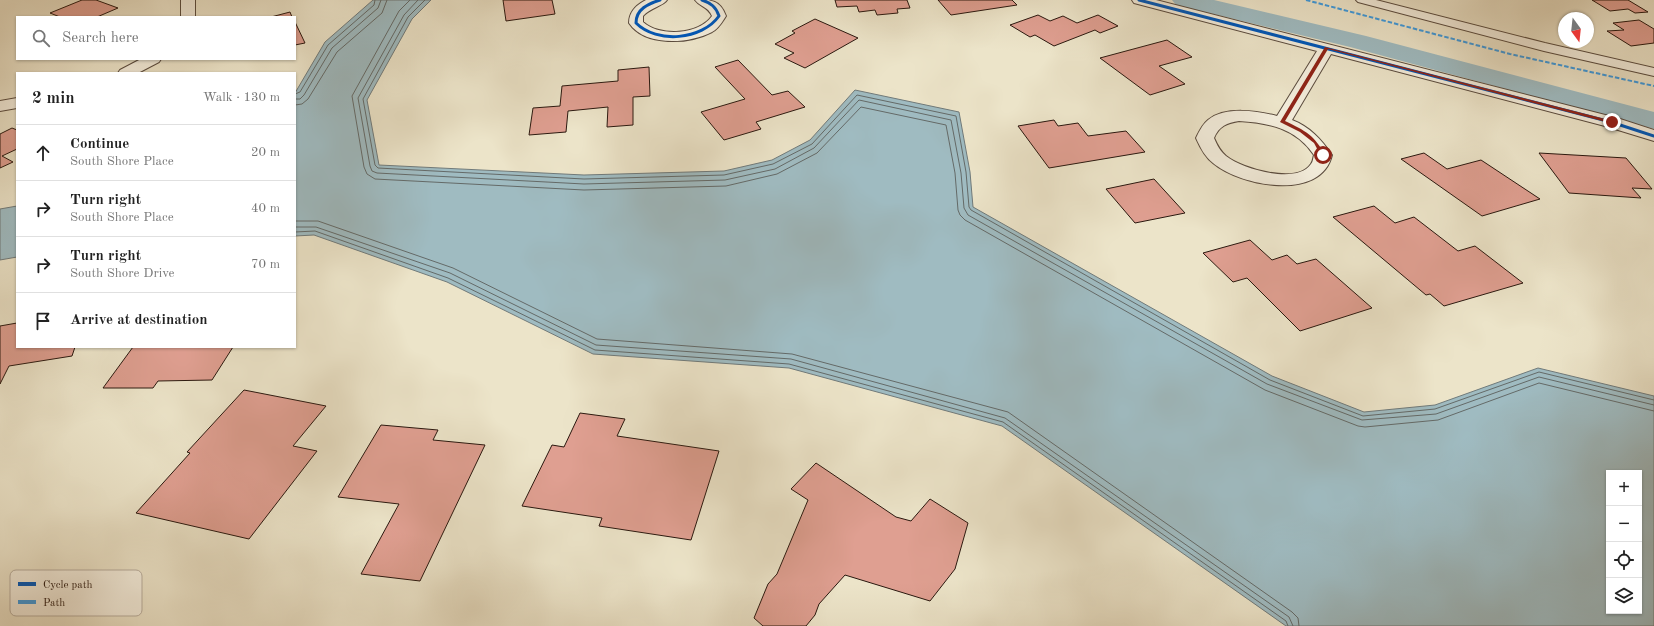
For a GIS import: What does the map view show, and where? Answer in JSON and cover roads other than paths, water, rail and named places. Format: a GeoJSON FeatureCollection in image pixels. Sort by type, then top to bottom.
{"type":"FeatureCollection","features":[{"type":"Feature","properties":{"kind":"street"},"geometry":{"type":"LineString","coordinates":[[188,0],[188,16]]}},
{"type":"Feature","properties":{"kind":"street"},"geometry":{"type":"LineString","coordinates":[[660,0],[652,2],[641,8],[636,16],[636,23],[643,30],[656,34],[672,36],[703,30],[714,24],[719,16],[717,8],[709,2],[702,0]]}},
{"type":"Feature","properties":{"kind":"street"},"geometry":{"type":"LineString","coordinates":[[1139,0],[1612,122],[1654,136]]}},
{"type":"Feature","properties":{"kind":"street"},"geometry":{"type":"LineString","coordinates":[[1282,122],[1326,48]]}},
{"type":"Feature","properties":{"kind":"street"},"geometry":{"type":"LineString","coordinates":[[128,72],[151,60]]}},
{"type":"Feature","properties":{"kind":"street"},"geometry":{"type":"LineString","coordinates":[[0,106],[16,103]]}},
{"type":"Feature","properties":{"kind":"street"},"geometry":{"type":"LineString","coordinates":[[1239,116],[1260,117],[1282,122],[1302,131],[1316,143],[1323,155],[1320,167],[1308,175],[1289,179],[1266,178],[1243,172],[1223,162],[1210,150],[1205,138],[1209,127],[1222,119],[1239,116]]}},
{"type":"Feature","properties":{"kind":"lane"},"geometry":{"type":"LineString","coordinates":[[1362,0],[1544,47],[1654,72]]}},
{"type":"Feature","properties":{"kind":"water"},"geometry":{"type":"Polygon","coordinates":[[[373,0],[431,0],[412,19],[367,100],[379,165],[584,175],[724,171],[772,160],[810,140],[855,90],[959,112],[970,172],[973,207],[1272,376],[1364,412],[1435,405],[1538,368],[1654,396],[1654,626],[1286,626],[1002,426],[789,368],[593,354],[447,282],[314,235],[296,236],[296,91],[325,42],[373,0]]]}},
{"type":"Feature","properties":{"kind":"water"},"geometry":{"type":"Polygon","coordinates":[[[16,206],[16,257],[0,260],[0,209],[16,206]]]}},
{"type":"Feature","properties":{"kind":"waterway"},"geometry":{"type":"LineString","coordinates":[[1184,0],[1357,41],[1654,121]]}}]}
